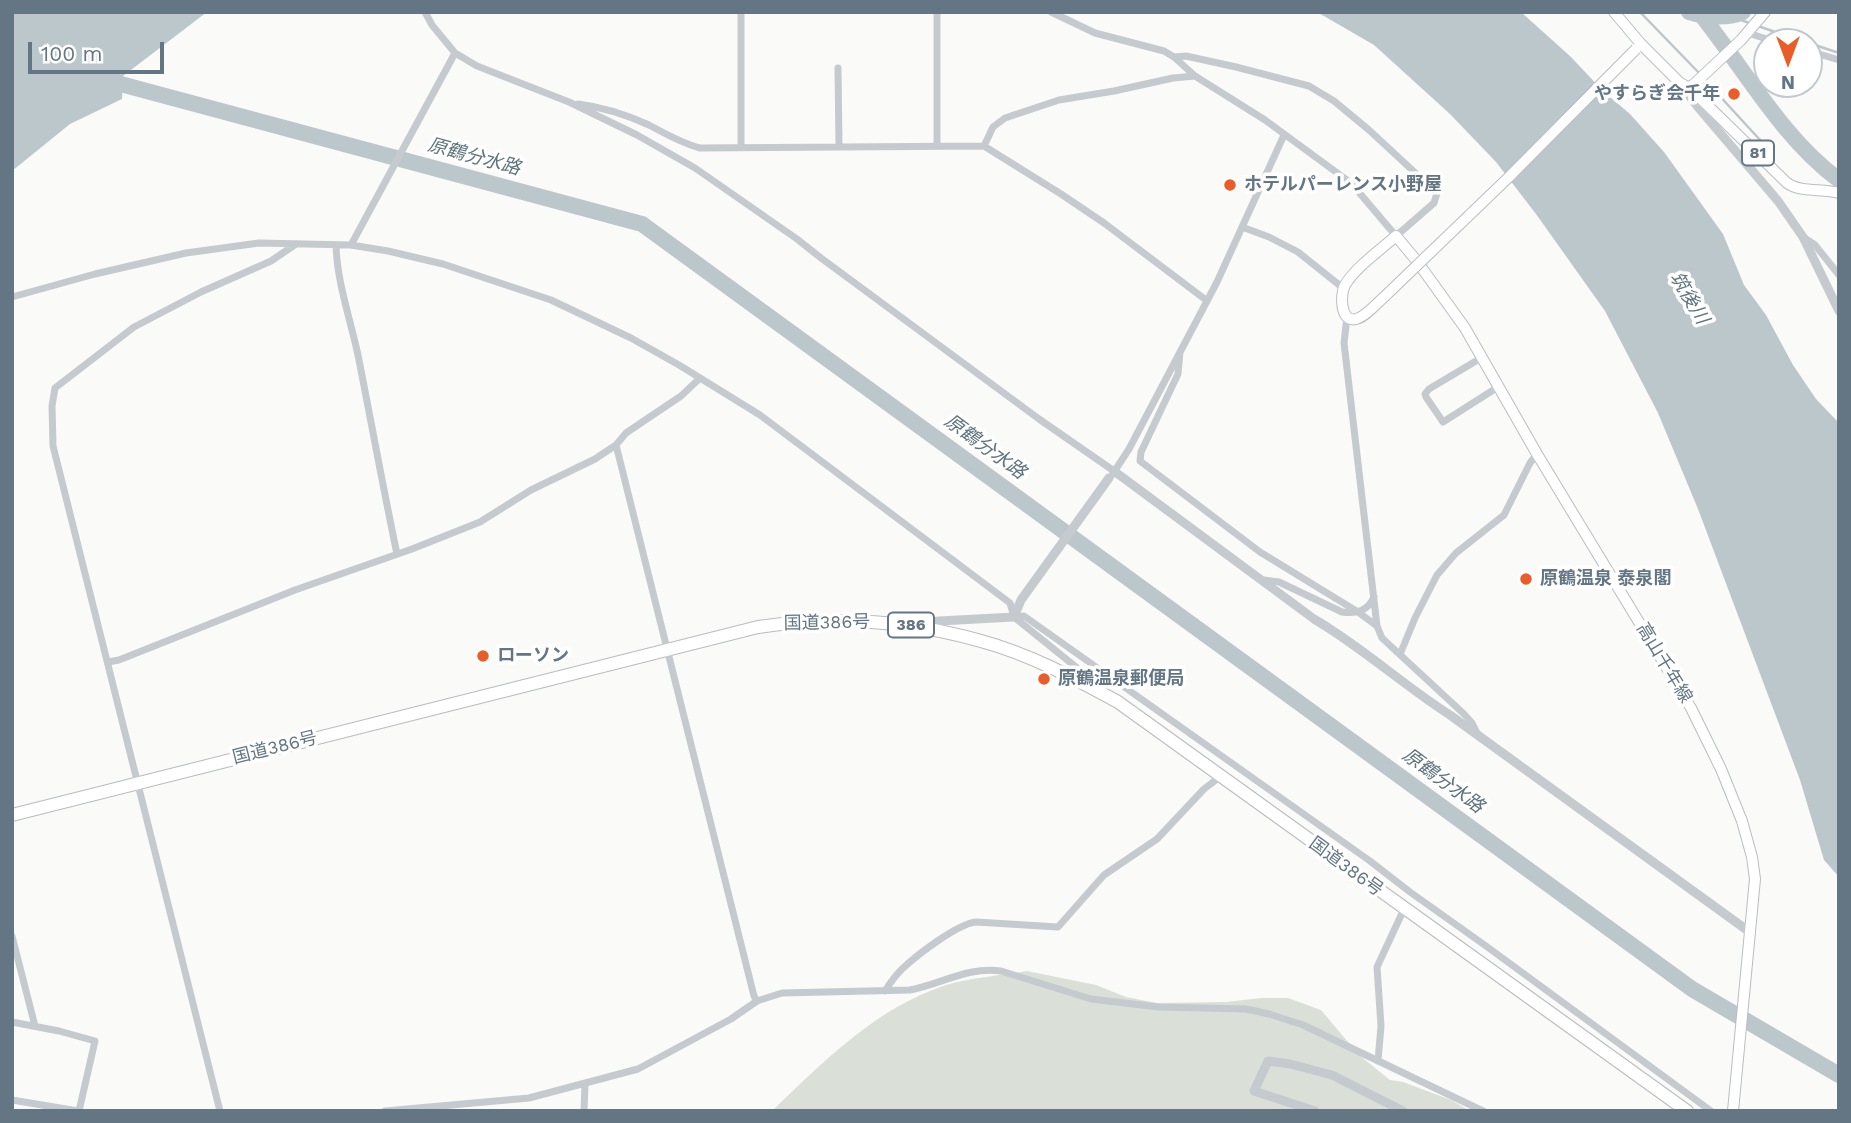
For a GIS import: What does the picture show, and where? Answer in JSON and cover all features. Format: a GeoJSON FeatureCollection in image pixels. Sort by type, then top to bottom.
{"type":"FeatureCollection","features":[{"type":"Feature","properties":{"kind":"highway","name":"国道386号"},"geometry":{"type":"LineString","coordinates":[[12,816],[758,627],[856,621],[911,625],[1004,648],[1055,669],[1118,702],[1686,1111]]}},
{"type":"Feature","properties":{"kind":"main road"},"geometry":{"type":"LineString","coordinates":[[1614,12],[1638,47],[1687,87],[1695,83],[1753,27]]}},
{"type":"Feature","properties":{"kind":"main road"},"geometry":{"type":"LineString","coordinates":[[1396,236],[1349,279],[1343,288],[1343,308],[1347,317],[1359,319],[1382,299],[1509,177],[1638,47]]}},
{"type":"Feature","properties":{"kind":"main road","name":"81"},"geometry":{"type":"LineString","coordinates":[[1695,83],[1700,98],[1787,183],[1798,188],[1839,193]]}},
{"type":"Feature","properties":{"kind":"main road","name":"高山千年線"},"geometry":{"type":"LineString","coordinates":[[1396,236],[1465,328],[1537,454],[1691,708],[1742,821],[1755,879],[1733,1111]]}},
{"type":"Feature","properties":{"kind":"street"},"geometry":{"type":"LineString","coordinates":[[425,12],[453,56],[569,102],[637,135],[695,168],[797,239],[1112,475],[1344,637],[1750,938]]}},
{"type":"Feature","properties":{"kind":"street"},"geometry":{"type":"LineString","coordinates":[[741,12],[741,147]]}},
{"type":"Feature","properties":{"kind":"street"},"geometry":{"type":"LineString","coordinates":[[937,12],[937,146]]}},
{"type":"Feature","properties":{"kind":"street"},"geometry":{"type":"LineString","coordinates":[[1051,12],[1094,33],[1164,51],[1174,57],[1195,76],[1351,183],[1396,236],[1434,202],[1437,192],[1334,101],[1309,86],[1236,67],[1174,57]]}},
{"type":"Feature","properties":{"kind":"street"},"geometry":{"type":"LineString","coordinates":[[352,242],[453,56]]}},
{"type":"Feature","properties":{"kind":"street"},"geometry":{"type":"LineString","coordinates":[[838,68],[839,146]]}},
{"type":"Feature","properties":{"kind":"street"},"geometry":{"type":"LineString","coordinates":[[984,146],[993,127],[1005,118],[1059,100],[1195,76]]}},
{"type":"Feature","properties":{"kind":"street"},"geometry":{"type":"LineString","coordinates":[[1679,82],[1778,201],[1803,237],[1839,311]]}},
{"type":"Feature","properties":{"kind":"street"},"geometry":{"type":"LineString","coordinates":[[569,102],[616,113],[647,124],[687,145],[701,148],[984,146],[1104,223],[1206,300]]}},
{"type":"Feature","properties":{"kind":"street"},"geometry":{"type":"LineString","coordinates":[[1014,617],[1021,600],[1129,449],[1217,282],[1284,135]]}},
{"type":"Feature","properties":{"kind":"street"},"geometry":{"type":"LineString","coordinates":[[1242,227],[1288,247],[1343,288]]}},
{"type":"Feature","properties":{"kind":"street"},"geometry":{"type":"LineString","coordinates":[[1803,237],[1815,244],[1839,275]]}},
{"type":"Feature","properties":{"kind":"street"},"geometry":{"type":"LineString","coordinates":[[12,297],[186,253],[259,243],[336,245],[352,242],[443,264],[551,300],[631,338],[760,415],[1010,603],[1014,617],[1118,702]]}},
{"type":"Feature","properties":{"kind":"street"},"geometry":{"type":"LineString","coordinates":[[220,1111],[53,446],[52,406],[55,388],[134,327],[201,292],[271,261],[297,244]]}},
{"type":"Feature","properties":{"kind":"street"},"geometry":{"type":"LineString","coordinates":[[336,245],[337,263],[397,554]]}},
{"type":"Feature","properties":{"kind":"street"},"geometry":{"type":"LineString","coordinates":[[1347,317],[1344,343],[1377,626],[1382,638],[1464,714],[1478,736]]}},
{"type":"Feature","properties":{"kind":"street"},"geometry":{"type":"LineString","coordinates":[[1180,352],[1178,374],[1141,452],[1140,461],[1260,552],[1377,626]]}},
{"type":"Feature","properties":{"kind":"street"},"geometry":{"type":"LineString","coordinates":[[1481,358],[1429,389],[1426,397],[1443,422],[1499,387]]}},
{"type":"Feature","properties":{"kind":"street"},"geometry":{"type":"LineString","coordinates":[[108,662],[480,522],[531,491],[595,459],[615,445],[626,433],[681,396],[699,379]]}},
{"type":"Feature","properties":{"kind":"street"},"geometry":{"type":"LineString","coordinates":[[615,445],[757,1001]]}},
{"type":"Feature","properties":{"kind":"street"},"geometry":{"type":"LineString","coordinates":[[1397,653],[1401,652],[1427,591],[1437,575],[1456,553],[1504,515],[1537,454]]}},
{"type":"Feature","properties":{"kind":"street"},"geometry":{"type":"LineString","coordinates":[[1262,580],[1279,582],[1342,612],[1366,609],[1374,596]]}},
{"type":"Feature","properties":{"kind":"street"},"geometry":{"type":"LineString","coordinates":[[911,625],[1024,616],[1370,861],[1711,1111]]}},
{"type":"Feature","properties":{"kind":"street"},"geometry":{"type":"LineString","coordinates":[[885,990],[901,970],[947,935],[968,923],[1058,927],[1104,875],[1157,839],[1204,789],[1221,776]]}},
{"type":"Feature","properties":{"kind":"street"},"geometry":{"type":"LineString","coordinates":[[1378,1061],[1381,1026],[1377,967],[1404,909]]}},
{"type":"Feature","properties":{"kind":"street"},"geometry":{"type":"LineString","coordinates":[[12,936],[35,1026]]}},
{"type":"Feature","properties":{"kind":"street"},"geometry":{"type":"LineString","coordinates":[[385,1111],[529,1098],[638,1069],[731,1019],[757,1001],[782,993],[910,990],[924,988],[963,973],[988,969],[1102,1001],[1158,1007],[1246,1009],[1269,1014],[1303,1025],[1483,1111]]}},
{"type":"Feature","properties":{"kind":"street"},"geometry":{"type":"LineString","coordinates":[[12,1022],[94,1041],[79,1111],[12,1100]]}},
{"type":"Feature","properties":{"kind":"street"},"geometry":{"type":"LineString","coordinates":[[1315,1111],[1254,1091],[1268,1062],[1290,1064],[1332,1075],[1403,1111]]}},
{"type":"Feature","properties":{"kind":"street"},"geometry":{"type":"LineString","coordinates":[[584,1111],[585,1084]]}},
{"type":"Feature","properties":{"kind":"shaded area"},"geometry":{"type":"Polygon","coordinates":[[[1027,971],[1096,985],[1126,997],[1157,1003],[1288,998],[1321,1010],[1359,1055],[1390,1080],[1403,1082],[1451,1100],[1470,1111],[772,1111],[831,1055],[897,1007],[946,985],[1027,971]]]}},
{"type":"Feature","properties":{"kind":"water"},"geometry":{"type":"Polygon","coordinates":[[[12,12],[207,12],[123,76],[122,99],[70,124],[12,171],[12,12]]]}},
{"type":"Feature","properties":{"kind":"water","name":"筑後川"},"geometry":{"type":"Polygon","coordinates":[[[1317,12],[1521,12],[1630,114],[1664,152],[1723,234],[1744,285],[1766,315],[1793,365],[1816,399],[1839,423],[1839,877],[1824,860],[1800,780],[1698,509],[1658,413],[1605,311],[1496,162],[1450,114],[1374,45],[1317,12]]]}},
{"type":"Feature","properties":{"kind":"waterway"},"geometry":{"type":"LineString","coordinates":[[1640,12],[1701,75]]}},
{"type":"Feature","properties":{"kind":"waterway"},"geometry":{"type":"LineString","coordinates":[[1689,12],[1716,16],[1743,12]]}},
{"type":"Feature","properties":{"kind":"waterway"},"geometry":{"type":"LineString","coordinates":[[1737,15],[1741,20],[1752,24]]}},
{"type":"Feature","properties":{"kind":"waterway"},"geometry":{"type":"LineString","coordinates":[[1702,16],[1782,124],[1800,145],[1839,180]]}},
{"type":"Feature","properties":{"kind":"waterway"},"geometry":{"type":"LineString","coordinates":[[1758,26],[1764,28]]}},
{"type":"Feature","properties":{"kind":"waterway"},"geometry":{"type":"LineString","coordinates":[[1823,48],[1839,53]]}},
{"type":"Feature","properties":{"kind":"waterway","name":"原鶴分水路"},"geometry":{"type":"LineString","coordinates":[[102,79],[642,224],[1692,989],[1839,1075]]}},
{"type":"Feature","properties":{"kind":"waterway"},"geometry":{"type":"LineString","coordinates":[[1705,80],[1772,153]]}},
{"type":"Feature","properties":{"kind":"place","name":"やすらぎ会千年"},"geometry":{"type":"Point","coordinates":[1734,94]}},
{"type":"Feature","properties":{"kind":"place","name":"ホテルパーレンス小野屋"},"geometry":{"type":"Point","coordinates":[1230,185]}},
{"type":"Feature","properties":{"kind":"place","name":"原鶴温泉 泰泉閣"},"geometry":{"type":"Point","coordinates":[1526,579]}},
{"type":"Feature","properties":{"kind":"place","name":"ローソン"},"geometry":{"type":"Point","coordinates":[483,656]}},
{"type":"Feature","properties":{"kind":"place","name":"原鶴温泉郵便局"},"geometry":{"type":"Point","coordinates":[1044,679]}}]}
